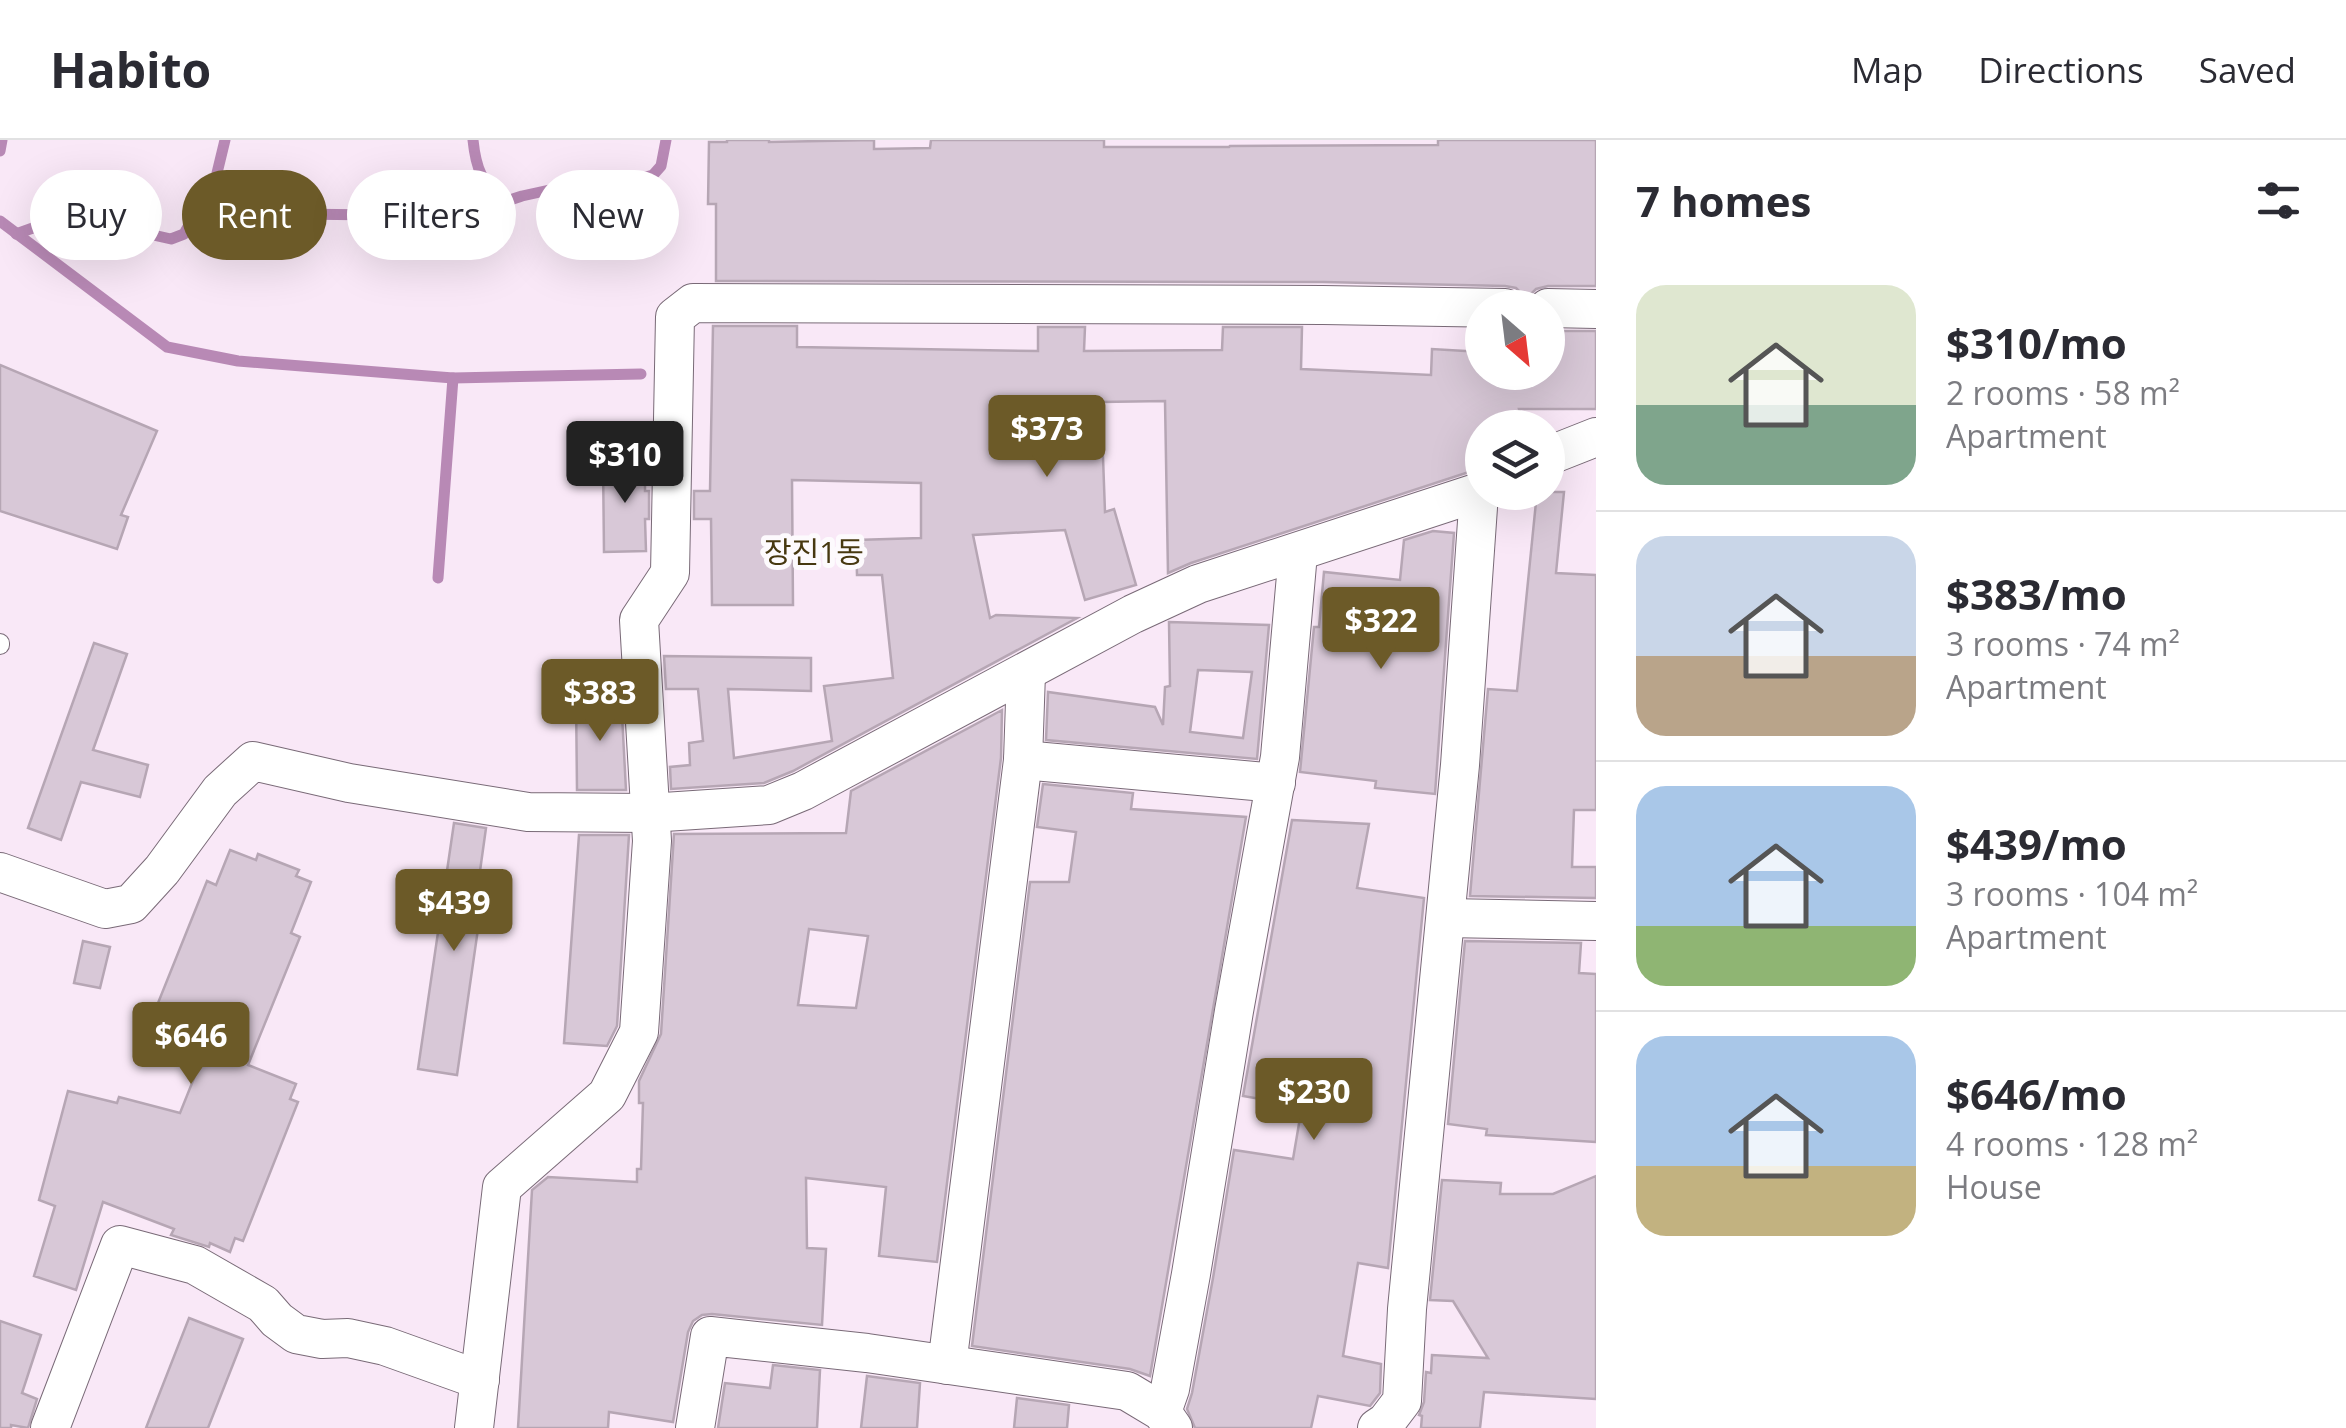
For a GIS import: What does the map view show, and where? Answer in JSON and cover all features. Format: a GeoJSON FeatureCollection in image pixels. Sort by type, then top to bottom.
{"type":"FeatureCollection","features":[{"type":"Feature","properties":{"kind":"street"},"geometry":{"type":"LineString","coordinates":[[474,1428],[502,1186],[607,1096],[639,1032],[652,841],[638,620],[670,573],[675,317],[693,303],[1465,307]]}},
{"type":"Feature","properties":{"kind":"street"},"geometry":{"type":"LineString","coordinates":[[1565,308],[1596,309]]}},
{"type":"Feature","properties":{"kind":"street"},"geometry":{"type":"LineString","coordinates":[[1565,449],[1596,437]]}},
{"type":"Feature","properties":{"kind":"street"},"geometry":{"type":"LineString","coordinates":[[0,872],[105,909],[131,904],[162,870],[220,792],[253,761],[349,783],[528,812],[649,812],[769,805],[828,778],[1133,614],[1198,584],[1465,496]]}},
{"type":"Feature","properties":{"kind":"street"},"geometry":{"type":"LineString","coordinates":[[1377,1428],[1402,1401],[1407,1309],[1460,765],[1479,510]]}},
{"type":"Feature","properties":{"kind":"street"},"geometry":{"type":"LineString","coordinates":[[1167,1420],[1280,758],[1298,553]]}},
{"type":"Feature","properties":{"kind":"street"},"geometry":{"type":"LineString","coordinates":[[947,1365],[1024,760],[1026,673]]}},
{"type":"Feature","properties":{"kind":"street"},"geometry":{"type":"LineString","coordinates":[[1024,760],[1276,782]]}},
{"type":"Feature","properties":{"kind":"street"},"geometry":{"type":"LineString","coordinates":[[1446,918],[1596,920]]}},
{"type":"Feature","properties":{"kind":"street"},"geometry":{"type":"LineString","coordinates":[[50,1428],[120,1245],[195,1265],[263,1304],[296,1334],[385,1346],[480,1380]]}},
{"type":"Feature","properties":{"kind":"street"},"geometry":{"type":"LineString","coordinates":[[694,1428],[710,1336],[866,1353],[1127,1391],[1167,1420]]}},
{"type":"Feature","properties":{"kind":"building"},"geometry":{"type":"Polygon","coordinates":[[[874,140],[874,149],[930,148],[931,140],[1104,140],[1104,147],[1229,147],[1438,145],[1438,140],[1596,140],[1596,286],[1518,290],[1505,286],[1323,282],[716,281],[716,204],[708,204],[709,142],[874,140]]]}},
{"type":"Feature","properties":{"kind":"building"},"geometry":{"type":"Polygon","coordinates":[[[713,326],[797,326],[797,347],[1038,351],[1038,327],[1085,327],[1084,351],[1222,350],[1223,327],[1302,327],[1301,369],[1431,375],[1432,349],[1465,351],[1465,390],[1565,390],[1565,331],[1596,331],[1596,409],[1465,410],[1465,473],[1168,573],[1165,401],[1101,402],[1105,512],[1114,509],[1136,585],[1085,600],[1065,530],[973,535],[990,618],[1077,618],[793,771],[764,783],[671,789],[670,767],[690,765],[689,743],[703,741],[698,689],[666,689],[664,656],[811,658],[811,691],[728,689],[734,758],[832,741],[824,686],[893,678],[882,575],[857,575],[856,540],[921,538],[921,483],[792,480],[793,605],[712,605],[711,519],[694,519],[694,491],[710,491],[713,326]]]}},
{"type":"Feature","properties":{"kind":"building"},"geometry":{"type":"Polygon","coordinates":[[[0,365],[157,431],[121,515],[128,517],[117,549],[0,511],[0,365]]]}},
{"type":"Feature","properties":{"kind":"building"},"geometry":{"type":"Polygon","coordinates":[[[603,461],[645,461],[645,491],[649,491],[646,551],[604,552],[603,461]]]}},
{"type":"Feature","properties":{"kind":"building"},"geometry":{"type":"Polygon","coordinates":[[[1535,510],[1562,510],[1556,573],[1596,575],[1596,810],[1574,810],[1572,867],[1596,867],[1596,898],[1470,896],[1488,689],[1517,691],[1535,510]]]}},
{"type":"Feature","properties":{"kind":"building"},"geometry":{"type":"Polygon","coordinates":[[[1433,531],[1454,533],[1435,794],[1375,788],[1376,781],[1300,772],[1314,627],[1319,627],[1324,572],[1400,580],[1404,540],[1433,531]]]}},
{"type":"Feature","properties":{"kind":"building"},"geometry":{"type":"Polygon","coordinates":[[[1169,622],[1269,625],[1257,759],[1046,740],[1048,692],[1155,707],[1163,725],[1165,687],[1170,686],[1169,622]],[[1198,670],[1190,732],[1243,738],[1252,672],[1198,670]]]}},
{"type":"Feature","properties":{"kind":"building"},"geometry":{"type":"Polygon","coordinates":[[[94,643],[127,654],[93,750],[148,765],[140,797],[81,782],[61,840],[28,828],[94,643]]]}},
{"type":"Feature","properties":{"kind":"building"},"geometry":{"type":"Polygon","coordinates":[[[621,696],[626,790],[577,790],[576,697],[621,696]]]}},
{"type":"Feature","properties":{"kind":"building"},"geometry":{"type":"Polygon","coordinates":[[[1002,710],[1001,758],[937,1262],[879,1256],[886,1187],[806,1178],[807,1248],[826,1249],[822,1325],[702,1315],[693,1321],[688,1332],[673,1422],[609,1412],[608,1428],[518,1428],[532,1190],[548,1177],[637,1182],[637,1169],[641,1169],[643,1103],[639,1103],[639,1081],[661,1034],[674,834],[846,833],[851,791],[1002,710]],[[809,929],[798,1005],[856,1008],[868,936],[809,929]]]}},
{"type":"Feature","properties":{"kind":"building"},"geometry":{"type":"Polygon","coordinates":[[[1043,784],[1133,793],[1131,809],[1246,817],[1150,1376],[1130,1369],[972,1346],[1030,882],[1069,882],[1076,832],[1037,827],[1043,784]]]}},
{"type":"Feature","properties":{"kind":"building"},"geometry":{"type":"Polygon","coordinates":[[[1292,820],[1369,824],[1357,888],[1424,898],[1388,1268],[1358,1263],[1343,1356],[1381,1364],[1380,1393],[1370,1406],[1318,1396],[1311,1428],[1195,1428],[1187,1409],[1234,1150],[1293,1159],[1302,1106],[1243,1096],[1292,820]]]}},
{"type":"Feature","properties":{"kind":"building"},"geometry":{"type":"Polygon","coordinates":[[[454,823],[486,828],[474,914],[480,915],[457,1075],[418,1069],[454,823]]]}},
{"type":"Feature","properties":{"kind":"building"},"geometry":{"type":"Polygon","coordinates":[[[579,835],[629,835],[617,1026],[607,1046],[564,1043],[579,835]]]}},
{"type":"Feature","properties":{"kind":"building"},"geometry":{"type":"Polygon","coordinates":[[[230,850],[256,860],[258,854],[299,870],[296,876],[311,882],[291,933],[300,937],[248,1065],[296,1084],[290,1099],[298,1102],[243,1241],[235,1238],[230,1252],[210,1243],[209,1247],[171,1235],[174,1229],[103,1202],[76,1290],[34,1276],[55,1206],[39,1200],[68,1091],[117,1103],[119,1097],[180,1113],[209,1041],[161,1022],[167,1007],[158,1003],[207,881],[216,885],[230,850]]]}},
{"type":"Feature","properties":{"kind":"building"},"geometry":{"type":"Polygon","coordinates":[[[83,941],[110,947],[100,988],[74,983],[83,941]]]}},
{"type":"Feature","properties":{"kind":"building"},"geometry":{"type":"Polygon","coordinates":[[[1465,941],[1581,943],[1579,973],[1596,974],[1596,1142],[1486,1135],[1487,1129],[1448,1124],[1465,941]]]}},
{"type":"Feature","properties":{"kind":"building"},"geometry":{"type":"Polygon","coordinates":[[[1596,1176],[1596,1399],[1484,1392],[1480,1428],[1421,1428],[1419,1415],[1432,1355],[1488,1358],[1453,1301],[1430,1300],[1442,1180],[1501,1183],[1500,1194],[1553,1194],[1596,1176]]]}},
{"type":"Feature","properties":{"kind":"building"},"geometry":{"type":"Polygon","coordinates":[[[189,1318],[243,1339],[208,1428],[146,1428],[189,1318]]]}},
{"type":"Feature","properties":{"kind":"building"},"geometry":{"type":"Polygon","coordinates":[[[0,1321],[41,1335],[22,1393],[37,1399],[28,1428],[0,1428],[0,1321]]]}},
{"type":"Feature","properties":{"kind":"building"},"geometry":{"type":"Polygon","coordinates":[[[773,1365],[820,1370],[817,1428],[718,1428],[725,1383],[770,1388],[773,1365]]]}},
{"type":"Feature","properties":{"kind":"building"},"geometry":{"type":"Polygon","coordinates":[[[867,1376],[920,1383],[917,1428],[861,1428],[867,1376]]]}},
{"type":"Feature","properties":{"kind":"building"},"geometry":{"type":"Polygon","coordinates":[[[1017,1398],[1069,1405],[1067,1428],[1014,1428],[1017,1398]]]}},
{"type":"Feature","properties":{"kind":"waterway"},"geometry":{"type":"LineString","coordinates":[[0,151],[2,140]]}},
{"type":"Feature","properties":{"kind":"waterway"},"geometry":{"type":"LineString","coordinates":[[218,170],[225,140]]}},
{"type":"Feature","properties":{"kind":"waterway"},"geometry":{"type":"LineString","coordinates":[[473,140],[480,170]]}},
{"type":"Feature","properties":{"kind":"waterway"},"geometry":{"type":"LineString","coordinates":[[16,234],[44,224],[113,226],[171,239],[184,234],[194,216],[219,213],[461,216],[554,189],[625,183],[653,175],[661,166],[666,140]]}},
{"type":"Feature","properties":{"kind":"waterway"},"geometry":{"type":"LineString","coordinates":[[0,221],[167,347],[238,361],[453,378],[641,374]]}},
{"type":"Feature","properties":{"kind":"waterway"},"geometry":{"type":"LineString","coordinates":[[438,578],[453,378]]}},
{"type":"Feature","properties":{"kind":"district","name":"장진1동"},"geometry":{"type":"Point","coordinates":[814,551]}}]}
